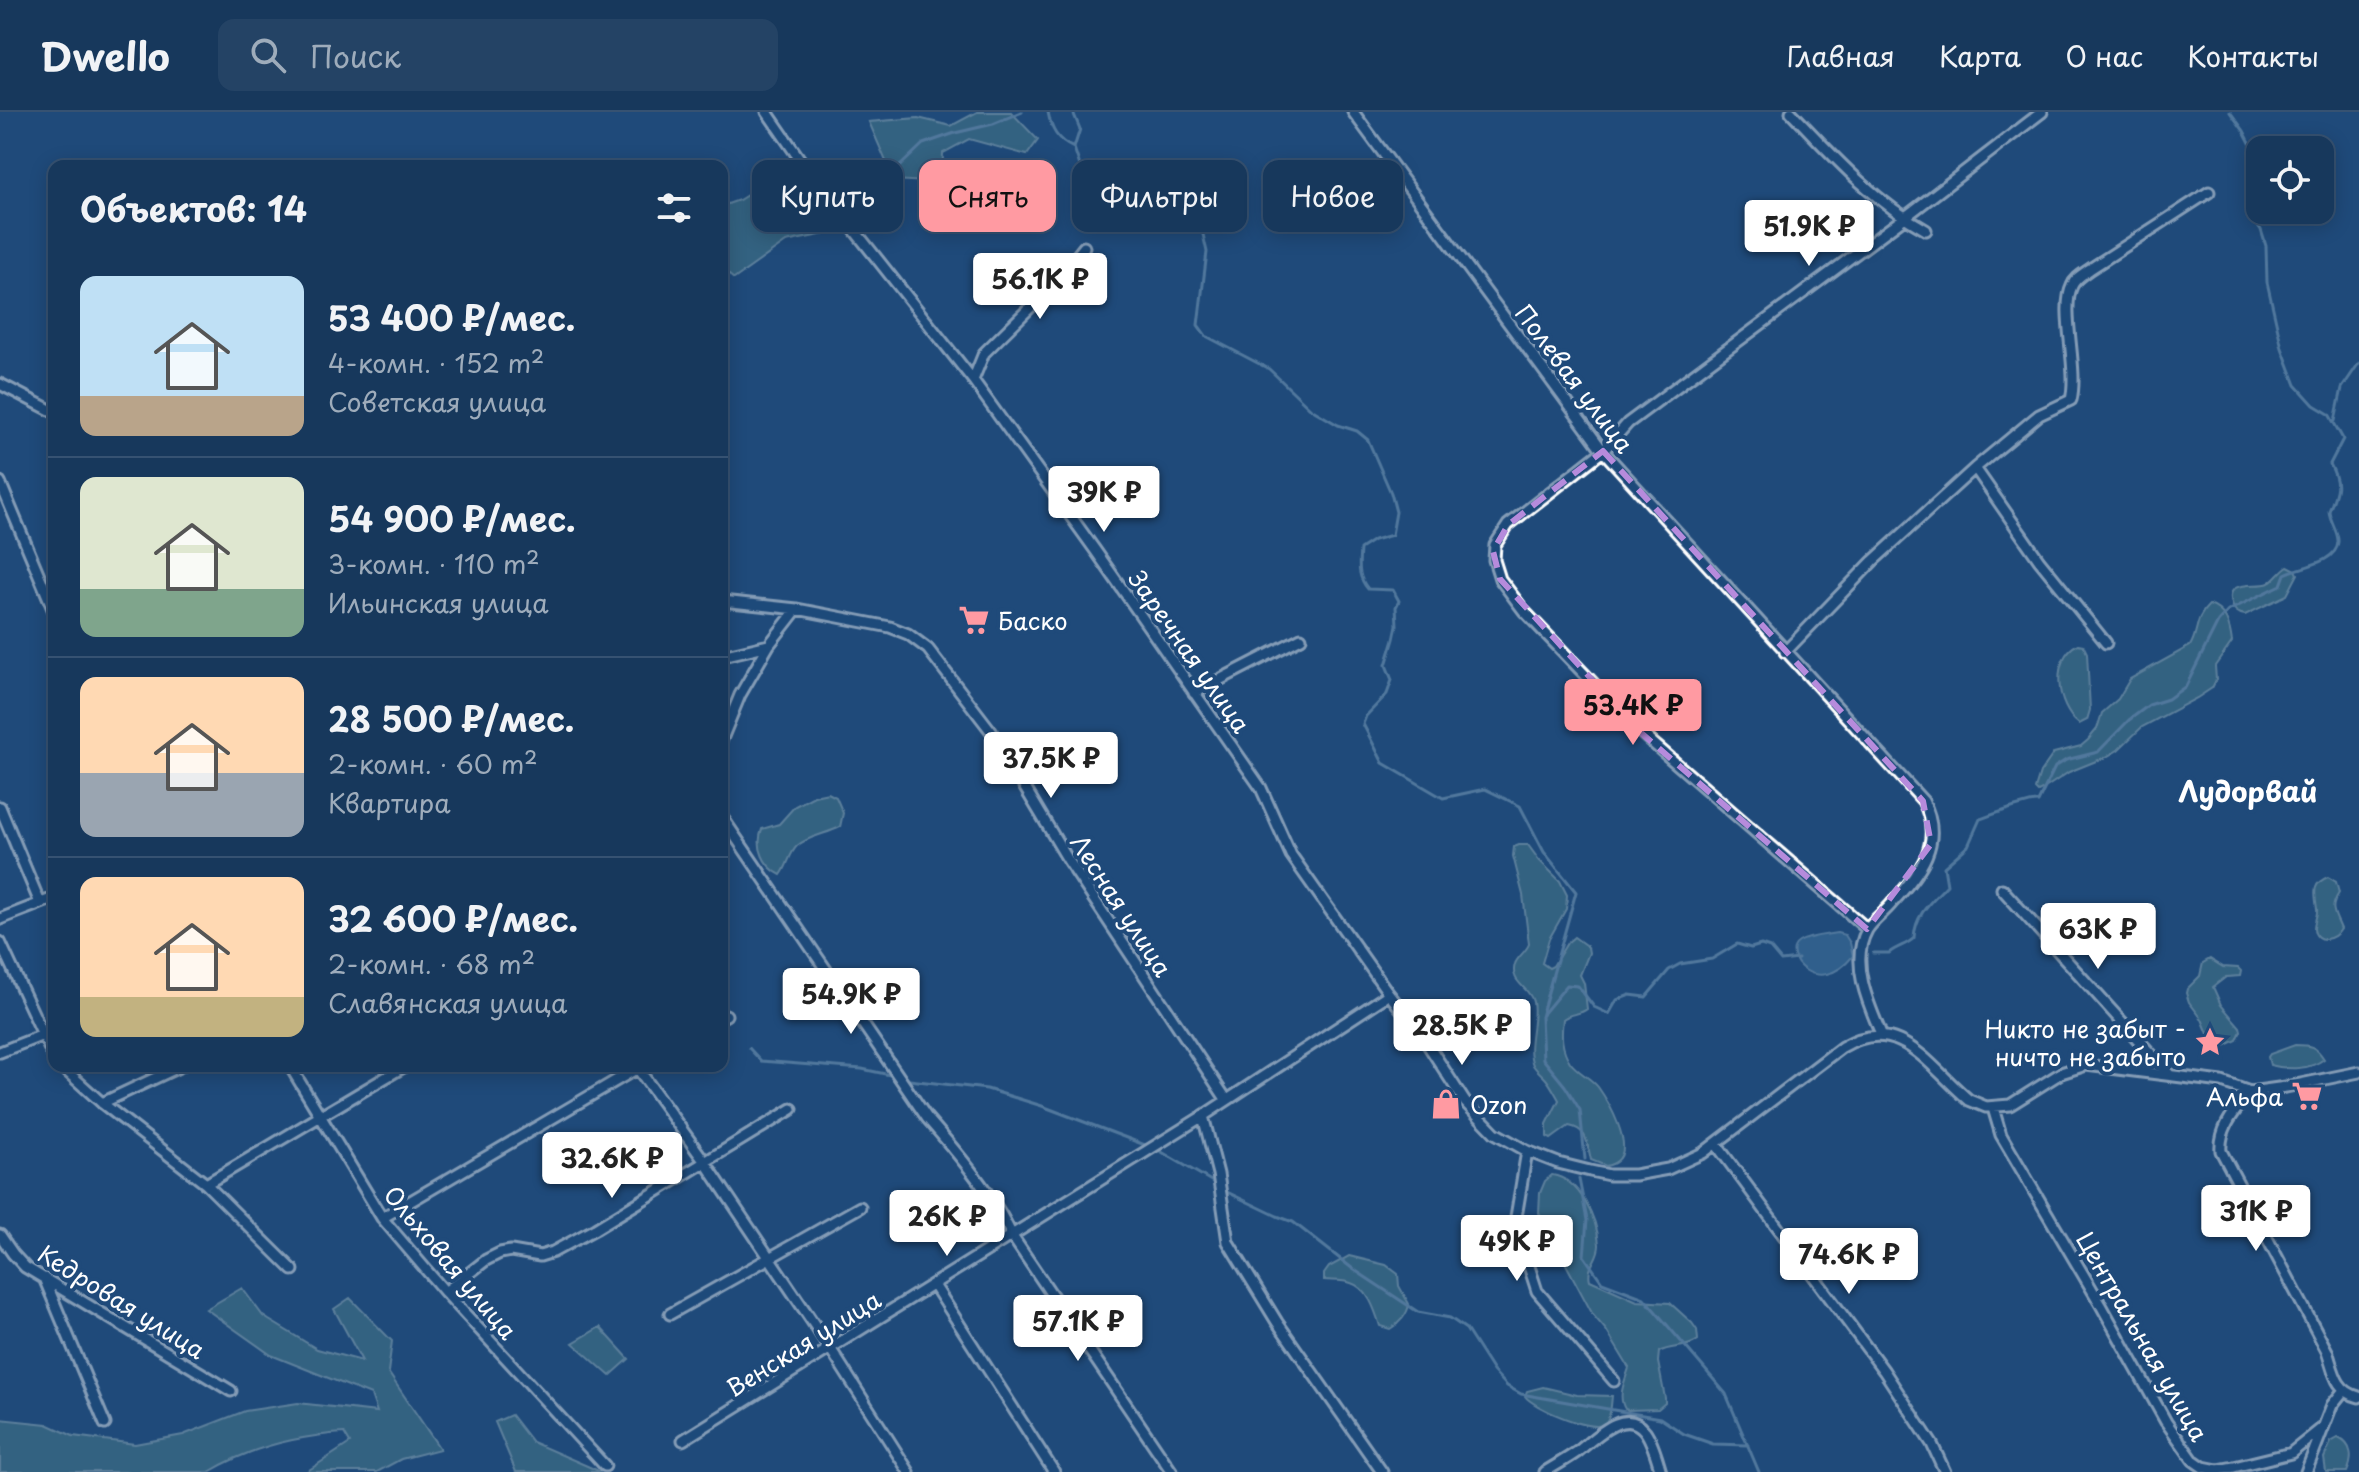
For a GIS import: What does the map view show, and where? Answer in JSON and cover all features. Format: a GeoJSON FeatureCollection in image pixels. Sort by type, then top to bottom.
{"type":"FeatureCollection","features":[{"type":"Feature","properties":{"kind":"street","name":"Заречная улица"},"geometry":{"type":"LineString","coordinates":[[767,112],[810,174],[973,380],[1133,603],[1261,788],[1291,855],[1421,1034],[1465,1102],[1481,1120],[1495,1133],[1527,1151],[1558,1163],[1609,1175],[1653,1173],[1685,1163],[1716,1144]]}},
{"type":"Feature","properties":{"kind":"street","name":"Полевая улица"},"geometry":{"type":"LineString","coordinates":[[1353,112],[1603,451],[1923,801],[1932,832],[1927,858],[1895,900],[1867,929]]}},
{"type":"Feature","properties":{"kind":"street"},"geometry":{"type":"LineString","coordinates":[[1791,112],[1886,204],[1926,230]]}},
{"type":"Feature","properties":{"kind":"street"},"geometry":{"type":"LineString","coordinates":[[1882,1036],[1862,982],[1860,966],[1867,929],[1639,731],[1524,611],[1500,579],[1494,560],[1495,545],[1508,525],[1603,451],[1628,423],[2042,112]]}},
{"type":"Feature","properties":{"kind":"street"},"geometry":{"type":"LineString","coordinates":[[1785,652],[1873,561],[1975,468],[2039,415],[2071,400],[2068,297],[2073,283],[2209,192]]}},
{"type":"Feature","properties":{"kind":"street"},"geometry":{"type":"LineString","coordinates":[[973,380],[984,353],[1057,281],[1084,247]]}},
{"type":"Feature","properties":{"kind":"street"},"geometry":{"type":"LineString","coordinates":[[0,384],[48,409]]}},
{"type":"Feature","properties":{"kind":"street"},"geometry":{"type":"LineString","coordinates":[[1975,468],[2039,560],[2106,643]]}},
{"type":"Feature","properties":{"kind":"street"},"geometry":{"type":"LineString","coordinates":[[0,482],[48,597]]}},
{"type":"Feature","properties":{"kind":"street","name":"Лесная улица"},"geometry":{"type":"LineString","coordinates":[[728,602],[797,609],[890,627],[908,634],[928,649],[991,731],[1068,860],[1226,1099]]}},
{"type":"Feature","properties":{"kind":"street"},"geometry":{"type":"LineString","coordinates":[[728,724],[740,695],[769,645],[797,609]]}},
{"type":"Feature","properties":{"kind":"street"},"geometry":{"type":"LineString","coordinates":[[1194,693],[1301,638]]}},
{"type":"Feature","properties":{"kind":"street"},"geometry":{"type":"LineString","coordinates":[[728,655],[769,645]]}},
{"type":"Feature","properties":{"kind":"street"},"geometry":{"type":"LineString","coordinates":[[0,807],[40,903]]}},
{"type":"Feature","properties":{"kind":"street"},"geometry":{"type":"LineString","coordinates":[[728,826],[927,1118],[953,1148],[1005,1221],[1012,1236],[1172,1472]]}},
{"type":"Feature","properties":{"kind":"street"},"geometry":{"type":"LineString","coordinates":[[2002,889],[2169,1074]]}},
{"type":"Feature","properties":{"kind":"street"},"geometry":{"type":"LineString","coordinates":[[0,919],[48,900]]}},
{"type":"Feature","properties":{"kind":"street"},"geometry":{"type":"LineString","coordinates":[[0,942],[48,1045]]}},
{"type":"Feature","properties":{"kind":"street","name":"Венская улица"},"geometry":{"type":"LineString","coordinates":[[683,1440],[1203,1116],[1389,994]]}},
{"type":"Feature","properties":{"kind":"street"},"geometry":{"type":"LineString","coordinates":[[0,1052],[43,1035]]}},
{"type":"Feature","properties":{"kind":"street"},"geometry":{"type":"LineString","coordinates":[[1945,1472],[1932,1444],[1884,1371],[1716,1144],[1816,1065],[1842,1047],[1864,1037],[1882,1036],[1908,1044],[1969,1100],[1993,1108],[2019,1101],[2077,1066],[2095,1065],[2169,1074],[2222,1082],[2250,1092],[2359,1072]]}},
{"type":"Feature","properties":{"kind":"street"},"geometry":{"type":"LineString","coordinates":[[68,1072],[102,1103],[206,1184],[293,1270]]}},
{"type":"Feature","properties":{"kind":"street"},"geometry":{"type":"LineString","coordinates":[[102,1103],[158,1072]]}},
{"type":"Feature","properties":{"kind":"street","name":"Ольховая улица"},"geometry":{"type":"LineString","coordinates":[[294,1072],[382,1218],[445,1292],[605,1466]]}},
{"type":"Feature","properties":{"kind":"street"},"geometry":{"type":"LineString","coordinates":[[206,1184],[395,1072]]}},
{"type":"Feature","properties":{"kind":"street"},"geometry":{"type":"LineString","coordinates":[[382,1218],[630,1072]]}},
{"type":"Feature","properties":{"kind":"street"},"geometry":{"type":"LineString","coordinates":[[642,1072],[830,1348],[909,1472]]}},
{"type":"Feature","properties":{"kind":"street"},"geometry":{"type":"LineString","coordinates":[[2250,1092],[2221,1133],[2221,1151],[2327,1351],[2335,1379],[2344,1390],[2359,1397]]}},
{"type":"Feature","properties":{"kind":"street","name":"Центральная улица"},"geometry":{"type":"LineString","coordinates":[[1993,1108],[2001,1135],[2166,1422],[2193,1460],[2203,1467],[2218,1470],[2234,1467],[2291,1453],[2321,1429]]}},
{"type":"Feature","properties":{"kind":"street"},"geometry":{"type":"LineString","coordinates":[[445,1292],[500,1253],[511,1251],[540,1256],[553,1252],[792,1109]]}},
{"type":"Feature","properties":{"kind":"street"},"geometry":{"type":"LineString","coordinates":[[1203,1116],[1218,1174],[1228,1242],[1277,1322],[1382,1472]]}},
{"type":"Feature","properties":{"kind":"street"},"geometry":{"type":"LineString","coordinates":[[1527,1151],[1515,1223],[1537,1291],[1614,1381]]}},
{"type":"Feature","properties":{"kind":"street"},"geometry":{"type":"LineString","coordinates":[[670,1314],[860,1207]]}},
{"type":"Feature","properties":{"kind":"street","name":"Кедровая улица"},"geometry":{"type":"LineString","coordinates":[[0,1235],[25,1267],[231,1391]]}},
{"type":"Feature","properties":{"kind":"street"},"geometry":{"type":"LineString","coordinates":[[44,1278],[105,1424]]}},
{"type":"Feature","properties":{"kind":"street"},"geometry":{"type":"LineString","coordinates":[[934,1285],[1054,1472]]}},
{"type":"Feature","properties":{"kind":"street"},"geometry":{"type":"LineString","coordinates":[[2306,1472],[2332,1405],[2344,1390]]}},
{"type":"Feature","properties":{"kind":"street"},"geometry":{"type":"LineString","coordinates":[[1545,1472],[1607,1427],[1625,1422],[1635,1423],[1644,1430],[1661,1472]]}},
{"type":"Feature","properties":{"kind":"highlighted area"},"geometry":{"type":"Polygon","coordinates":[[[1603,451],[1923,801],[1931,844],[1867,929],[1639,731],[1500,579],[1493,551],[1508,525],[1603,451]]]}},
{"type":"Feature","properties":{"kind":"green space"},"geometry":{"type":"Polygon","coordinates":[[[977,112],[1011,112],[1038,140],[1027,155],[969,139],[943,153],[943,160],[919,160],[919,182],[903,181],[903,160],[885,160],[869,122],[918,118],[951,126],[977,112]]]}},
{"type":"Feature","properties":{"kind":"green space"},"geometry":{"type":"Polygon","coordinates":[[[752,192],[752,232],[825,234],[786,242],[734,279],[728,274],[728,204],[752,192]]]}},
{"type":"Feature","properties":{"kind":"green space"},"geometry":{"type":"Polygon","coordinates":[[[2288,566],[2298,574],[2287,595],[2245,615],[2235,611],[2231,596],[2233,590],[2269,583],[2288,566]]]}},
{"type":"Feature","properties":{"kind":"green space"},"geometry":{"type":"Polygon","coordinates":[[[2209,605],[2223,615],[2232,642],[2215,666],[2216,680],[2212,688],[2142,727],[2118,750],[2069,772],[2038,792],[2035,789],[2040,773],[2054,753],[2081,746],[2097,729],[2102,713],[2118,699],[2130,679],[2190,646],[2201,615],[2209,605]]]}},
{"type":"Feature","properties":{"kind":"green space"},"geometry":{"type":"Polygon","coordinates":[[[2078,644],[2083,645],[2087,653],[2090,710],[2087,720],[2079,724],[2065,706],[2059,683],[2063,660],[2078,644]]]}},
{"type":"Feature","properties":{"kind":"green space"},"geometry":{"type":"Polygon","coordinates":[[[828,793],[836,797],[843,813],[840,827],[797,846],[781,875],[762,856],[762,829],[779,824],[795,806],[828,793]]]}},
{"type":"Feature","properties":{"kind":"green space"},"geometry":{"type":"Polygon","coordinates":[[[1528,845],[1560,881],[1567,895],[1566,909],[1549,939],[1542,963],[1549,968],[1553,966],[1574,937],[1588,947],[1589,953],[1580,975],[1587,1009],[1563,1019],[1562,1041],[1570,1062],[1598,1087],[1608,1102],[1622,1135],[1622,1154],[1616,1162],[1606,1166],[1591,1160],[1586,1138],[1580,1130],[1569,1126],[1551,1139],[1547,1137],[1547,1124],[1559,1100],[1548,1081],[1533,1065],[1530,1049],[1533,1002],[1517,980],[1514,970],[1516,961],[1529,944],[1523,895],[1513,856],[1514,847],[1528,845]]]}},
{"type":"Feature","properties":{"kind":"green space"},"geometry":{"type":"Polygon","coordinates":[[[2328,877],[2336,882],[2339,893],[2333,907],[2341,929],[2334,936],[2321,939],[2315,933],[2315,894],[2319,883],[2328,877]]]}},
{"type":"Feature","properties":{"kind":"green space"},"geometry":{"type":"Polygon","coordinates":[[[2210,959],[2223,967],[2241,971],[2240,976],[2226,977],[2213,987],[2221,1005],[2241,1031],[2237,1040],[2224,1046],[2209,1036],[2186,993],[2200,976],[2203,963],[2210,959]]]}},
{"type":"Feature","properties":{"kind":"green space"},"geometry":{"type":"Polygon","coordinates":[[[2295,1045],[2312,1047],[2324,1059],[2298,1068],[2270,1065],[2270,1054],[2295,1045]]]}},
{"type":"Feature","properties":{"kind":"green space"},"geometry":{"type":"Polygon","coordinates":[[[1552,1175],[1562,1178],[1579,1192],[1595,1223],[1599,1249],[1590,1270],[1590,1280],[1637,1301],[1670,1303],[1697,1330],[1698,1340],[1694,1343],[1659,1352],[1665,1403],[1658,1409],[1625,1409],[1622,1388],[1629,1368],[1593,1315],[1539,1213],[1540,1193],[1545,1181],[1552,1175]]]}},
{"type":"Feature","properties":{"kind":"green space"},"geometry":{"type":"Polygon","coordinates":[[[1349,1256],[1386,1265],[1398,1274],[1399,1286],[1409,1304],[1402,1318],[1390,1329],[1380,1326],[1370,1300],[1357,1286],[1344,1281],[1324,1280],[1329,1267],[1349,1256]]]}},
{"type":"Feature","properties":{"kind":"green space"},"geometry":{"type":"Polygon","coordinates":[[[242,1288],[269,1320],[317,1349],[362,1361],[334,1309],[350,1298],[392,1341],[388,1372],[440,1449],[401,1459],[377,1472],[306,1472],[350,1443],[344,1433],[274,1445],[240,1456],[209,1472],[0,1472],[0,1419],[47,1424],[73,1436],[135,1444],[183,1435],[245,1411],[298,1403],[377,1412],[371,1395],[271,1355],[206,1309],[242,1288]]]}},
{"type":"Feature","properties":{"kind":"green space"},"geometry":{"type":"Polygon","coordinates":[[[600,1327],[629,1359],[610,1376],[573,1343],[600,1327]]]}},
{"type":"Feature","properties":{"kind":"green space"},"geometry":{"type":"Polygon","coordinates":[[[1543,1387],[1577,1395],[1612,1396],[1607,1420],[1602,1425],[1585,1425],[1538,1406],[1525,1396],[1527,1391],[1543,1387]]]}},
{"type":"Feature","properties":{"kind":"green space"},"geometry":{"type":"Polygon","coordinates":[[[511,1415],[532,1442],[601,1472],[516,1472],[495,1422],[511,1415]]]}},
{"type":"Feature","properties":{"kind":"green space"},"geometry":{"type":"Polygon","coordinates":[[[2338,1438],[2349,1448],[2349,1467],[2347,1472],[2326,1472],[2324,1458],[2331,1442],[2338,1438]]]}},
{"type":"Feature","properties":{"kind":"water"},"geometry":{"type":"Polygon","coordinates":[[[1837,933],[1845,935],[1853,956],[1840,969],[1815,974],[1798,963],[1794,948],[1799,942],[1837,933]]]}},
{"type":"Feature","properties":{"kind":"waterway"},"geometry":{"type":"LineString","coordinates":[[903,163],[923,144],[993,124],[1022,112]]}},
{"type":"Feature","properties":{"kind":"waterway"},"geometry":{"type":"LineString","coordinates":[[1048,112],[1056,134],[1074,148]]}},
{"type":"Feature","properties":{"kind":"waterway","name":"Лудорвай"},"geometry":{"type":"LineString","coordinates":[[1073,112],[1080,129],[1074,148],[1086,184],[1127,185],[1143,192],[1168,213],[1202,230],[1207,252],[1198,325],[1206,336],[1269,369],[1311,409],[1338,425],[1357,431],[1368,440],[1396,512],[1392,535],[1374,540],[1360,549],[1360,575],[1368,589],[1393,590],[1399,601],[1396,607],[1397,625],[1386,665],[1392,680],[1387,694],[1366,716],[1363,724],[1383,763],[1443,798],[1485,789],[1520,806],[1544,852],[1576,892],[1541,1017],[1543,1059],[1580,1110],[1585,1159]]}},
{"type":"Feature","properties":{"kind":"waterway"},"geometry":{"type":"LineString","coordinates":[[2230,112],[2247,136]]}},
{"type":"Feature","properties":{"kind":"waterway"},"geometry":{"type":"LineString","coordinates":[[1873,953],[1889,953],[1914,938],[1921,915],[1947,885],[1944,867],[1968,846],[1980,819],[2038,802],[2055,767],[2066,760],[2098,752],[2129,720],[2149,705],[2168,699],[2186,686],[2218,622],[2228,611],[2281,585],[2285,574],[2324,560],[2336,549],[2338,539],[2329,511],[2337,483],[2330,464],[2343,439],[2329,414],[2314,405],[2296,385],[2282,348],[2267,282],[2266,246],[2257,224]]}},
{"type":"Feature","properties":{"kind":"waterway"},"geometry":{"type":"LineString","coordinates":[[2335,421],[2342,388],[2359,363]]}},
{"type":"Feature","properties":{"kind":"waterway"},"geometry":{"type":"LineString","coordinates":[[1543,1014],[1567,985],[1578,986],[1594,1007],[1609,1014],[1617,1000],[1630,995],[1646,997],[1669,970],[1680,964],[1712,959],[1737,944],[1770,948],[1781,961],[1798,959]]}},
{"type":"Feature","properties":{"kind":"waterway"},"geometry":{"type":"LineString","coordinates":[[749,1048],[761,1061],[862,1069],[890,1075]]}},
{"type":"Feature","properties":{"kind":"waterway"},"geometry":{"type":"LineString","coordinates":[[909,1080],[987,1089],[1145,1145]]}},
{"type":"Feature","properties":{"kind":"waterway"},"geometry":{"type":"LineString","coordinates":[[1160,1151],[1213,1182]]}},
{"type":"Feature","properties":{"kind":"waterway","name":"Лудорвай"},"geometry":{"type":"LineString","coordinates":[[1579,1179],[1587,1220],[1584,1256],[1602,1282],[1644,1298],[1726,1394],[1759,1472]]}},
{"type":"Feature","properties":{"kind":"waterway"},"geometry":{"type":"LineString","coordinates":[[1227,1192],[1293,1222],[1353,1269],[1418,1312],[1450,1318],[1466,1329],[1493,1371],[1507,1386],[1521,1394],[1660,1418],[1684,1434],[1713,1444],[1748,1445]]}},
{"type":"Feature","properties":{"kind":"place","name":"Баско"},"geometry":{"type":"Point","coordinates":[974,620]}},
{"type":"Feature","properties":{"kind":"place","name":"Никто не забыт - ничто не забыто"},"geometry":{"type":"Point","coordinates":[2210,1042]}},
{"type":"Feature","properties":{"kind":"place","name":"Альфа"},"geometry":{"type":"Point","coordinates":[2307,1096]}},
{"type":"Feature","properties":{"kind":"place","name":"Ozon"},"geometry":{"type":"Point","coordinates":[1446,1104]}},
{"type":"Feature","properties":{"kind":"district","name":"Лудорвай"},"geometry":{"type":"Point","coordinates":[2248,790]}}]}
